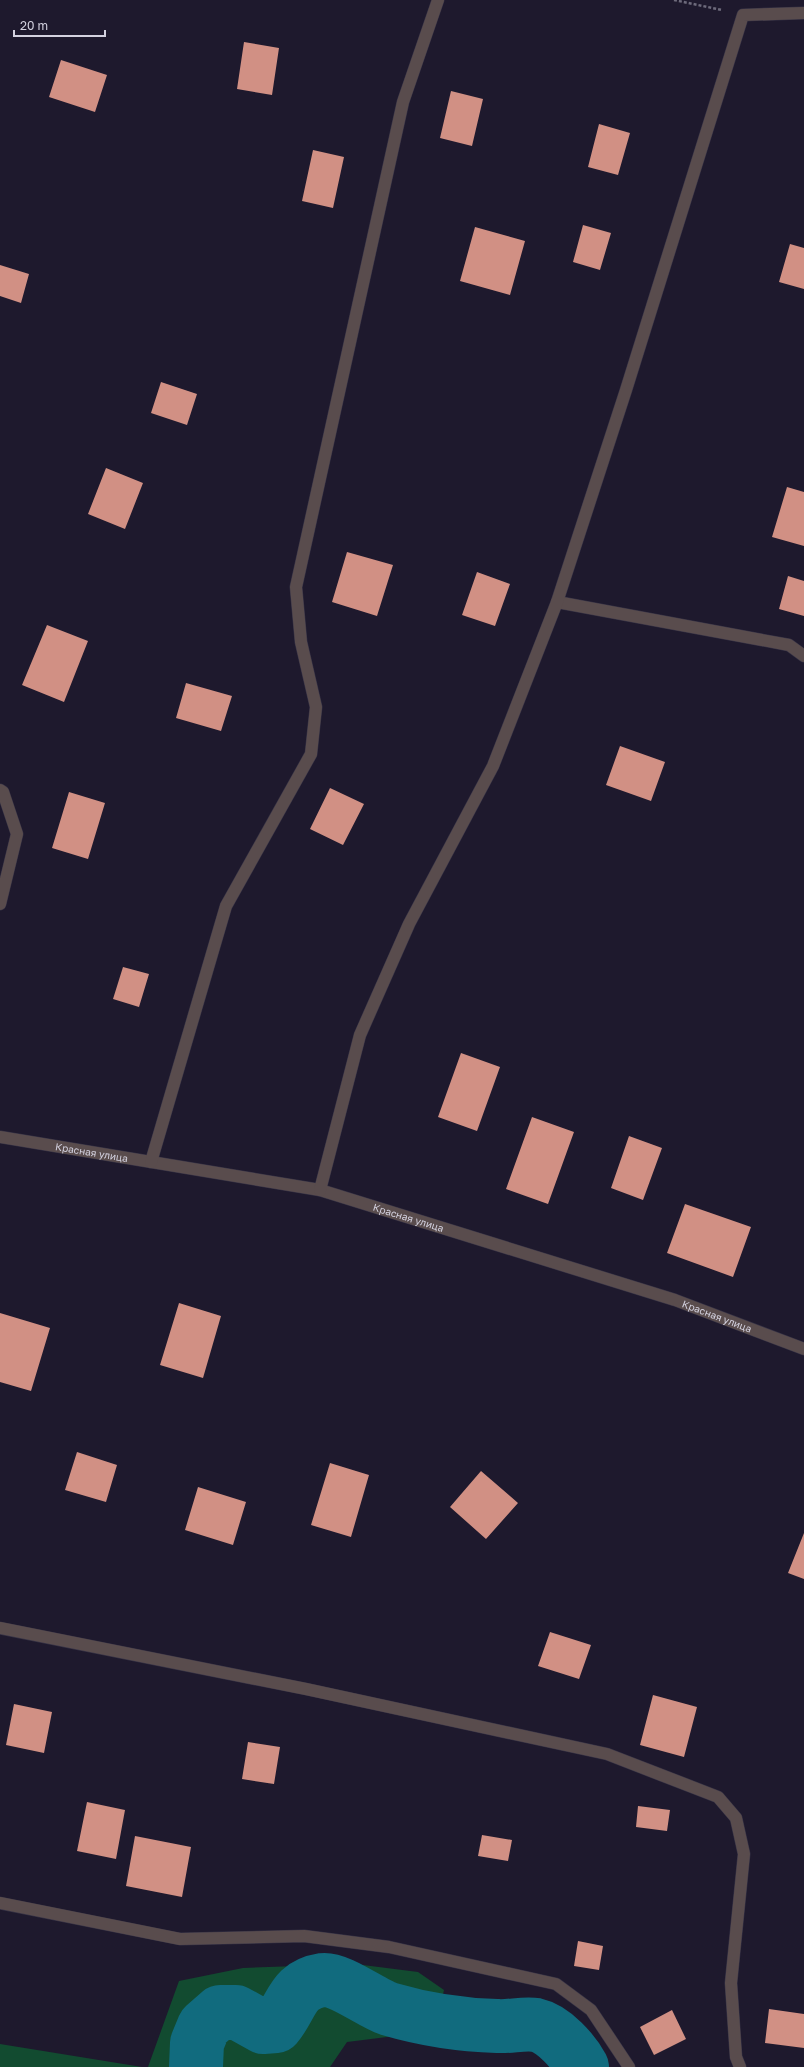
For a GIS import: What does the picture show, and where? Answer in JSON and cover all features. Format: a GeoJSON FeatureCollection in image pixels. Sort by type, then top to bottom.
{"type":"FeatureCollection","features":[{"type":"Feature","properties":{"kind":"street"},"geometry":{"type":"LineString","coordinates":[[151,1162],[226,906],[311,754],[316,707],[301,642],[296,587],[403,102],[438,0]]}},
{"type":"Feature","properties":{"kind":"street"},"geometry":{"type":"LineString","coordinates":[[320,1190],[360,1035],[409,924],[493,766],[557,602],[626,390],[743,15],[804,13]]}},
{"type":"Feature","properties":{"kind":"street"},"geometry":{"type":"LineString","coordinates":[[557,602],[789,646],[804,656]]}},
{"type":"Feature","properties":{"kind":"street"},"geometry":{"type":"LineString","coordinates":[[0,790],[3,792],[17,834],[0,904]]}},
{"type":"Feature","properties":{"kind":"street","name":"Красная улица"},"geometry":{"type":"LineString","coordinates":[[0,1137],[320,1190],[675,1300],[804,1349]]}},
{"type":"Feature","properties":{"kind":"street"},"geometry":{"type":"LineString","coordinates":[[0,1628],[306,1689],[607,1754],[718,1796],[736,1818],[744,1854],[731,1983],[736,2057],[740,2067]]}},
{"type":"Feature","properties":{"kind":"street"},"geometry":{"type":"LineString","coordinates":[[0,1903],[180,1939],[304,1936],[389,1947],[556,1984],[591,2010],[629,2067]]}},
{"type":"Feature","properties":{"kind":"path"},"geometry":{"type":"LineString","coordinates":[[674,0],[743,15]]}},
{"type":"Feature","properties":{"kind":"green space"},"geometry":{"type":"Polygon","coordinates":[[[355,1964],[418,1972],[444,1990],[437,2020],[411,2034],[347,2042],[330,2067],[148,2067],[179,1981],[243,1968],[355,1964]]]}},
{"type":"Feature","properties":{"kind":"green space"},"geometry":{"type":"Polygon","coordinates":[[[0,2044],[142,2067],[0,2067],[0,2044]]]}},
{"type":"Feature","properties":{"kind":"building"},"geometry":{"type":"Polygon","coordinates":[[[244,42],[279,48],[272,95],[237,89],[244,42]]]}},
{"type":"Feature","properties":{"kind":"building"},"geometry":{"type":"Polygon","coordinates":[[[61,60],[107,75],[95,112],[49,97],[61,60]]]}},
{"type":"Feature","properties":{"kind":"building"},"geometry":{"type":"Polygon","coordinates":[[[451,91],[483,99],[472,146],[440,138],[451,91]]]}},
{"type":"Feature","properties":{"kind":"building"},"geometry":{"type":"Polygon","coordinates":[[[599,124],[630,133],[618,175],[588,167],[599,124]]]}},
{"type":"Feature","properties":{"kind":"building"},"geometry":{"type":"Polygon","coordinates":[[[313,150],[344,157],[333,208],[302,201],[313,150]]]}},
{"type":"Feature","properties":{"kind":"building"},"geometry":{"type":"Polygon","coordinates":[[[583,225],[611,233],[600,270],[573,262],[583,225]]]}},
{"type":"Feature","properties":{"kind":"building"},"geometry":{"type":"Polygon","coordinates":[[[475,227],[525,241],[510,295],[460,281],[475,227]]]}},
{"type":"Feature","properties":{"kind":"building"},"geometry":{"type":"Polygon","coordinates":[[[790,244],[804,248],[804,289],[779,282],[790,244]]]}},
{"type":"Feature","properties":{"kind":"building"},"geometry":{"type":"Polygon","coordinates":[[[0,265],[29,274],[21,303],[0,296],[0,265]]]}},
{"type":"Feature","properties":{"kind":"building"},"geometry":{"type":"Polygon","coordinates":[[[161,382],[197,394],[187,425],[151,413],[161,382]]]}},
{"type":"Feature","properties":{"kind":"building"},"geometry":{"type":"Polygon","coordinates":[[[106,468],[143,483],[125,529],[88,514],[106,468]]]}},
{"type":"Feature","properties":{"kind":"building"},"geometry":{"type":"Polygon","coordinates":[[[787,487],[804,492],[804,546],[772,537],[787,487]]]}},
{"type":"Feature","properties":{"kind":"building"},"geometry":{"type":"Polygon","coordinates":[[[347,552],[393,565],[377,616],[332,602],[347,552]]]}},
{"type":"Feature","properties":{"kind":"building"},"geometry":{"type":"Polygon","coordinates":[[[477,572],[510,584],[495,626],[462,615],[477,572]]]}},
{"type":"Feature","properties":{"kind":"building"},"geometry":{"type":"Polygon","coordinates":[[[788,576],[804,581],[804,616],[779,609],[788,576]]]}},
{"type":"Feature","properties":{"kind":"building"},"geometry":{"type":"Polygon","coordinates":[[[47,625],[88,641],[64,702],[22,685],[47,625]]]}},
{"type":"Feature","properties":{"kind":"building"},"geometry":{"type":"Polygon","coordinates":[[[186,683],[232,696],[221,731],[176,718],[186,683]]]}},
{"type":"Feature","properties":{"kind":"building"},"geometry":{"type":"Polygon","coordinates":[[[620,746],[665,762],[651,801],[606,785],[620,746]]]}},
{"type":"Feature","properties":{"kind":"building"},"geometry":{"type":"Polygon","coordinates":[[[330,788],[364,804],[343,845],[310,829],[330,788]]]}},
{"type":"Feature","properties":{"kind":"building"},"geometry":{"type":"Polygon","coordinates":[[[69,792],[105,803],[88,859],[52,848],[69,792]]]}},
{"type":"Feature","properties":{"kind":"building"},"geometry":{"type":"Polygon","coordinates":[[[123,967],[149,974],[139,1007],[113,999],[123,967]]]}},
{"type":"Feature","properties":{"kind":"building"},"geometry":{"type":"Polygon","coordinates":[[[461,1053],[500,1067],[477,1131],[438,1117],[461,1053]]]}},
{"type":"Feature","properties":{"kind":"building"},"geometry":{"type":"Polygon","coordinates":[[[532,1117],[574,1132],[548,1204],[506,1189],[532,1117]]]}},
{"type":"Feature","properties":{"kind":"building"},"geometry":{"type":"Polygon","coordinates":[[[629,1136],[662,1148],[643,1200],[611,1188],[629,1136]]]}},
{"type":"Feature","properties":{"kind":"building"},"geometry":{"type":"Polygon","coordinates":[[[685,1204],[751,1227],[733,1277],[667,1253],[685,1204]]]}},
{"type":"Feature","properties":{"kind":"building"},"geometry":{"type":"Polygon","coordinates":[[[179,1303],[221,1316],[203,1378],[160,1365],[179,1303]]]}},
{"type":"Feature","properties":{"kind":"building"},"geometry":{"type":"Polygon","coordinates":[[[0,1313],[50,1328],[31,1391],[0,1382],[0,1313]]]}},
{"type":"Feature","properties":{"kind":"building"},"geometry":{"type":"Polygon","coordinates":[[[77,1452],[117,1465],[106,1502],[65,1490],[77,1452]]]}},
{"type":"Feature","properties":{"kind":"building"},"geometry":{"type":"Polygon","coordinates":[[[330,1463],[369,1475],[351,1537],[311,1525],[330,1463]]]}},
{"type":"Feature","properties":{"kind":"building"},"geometry":{"type":"Polygon","coordinates":[[[481,1471],[518,1503],[486,1539],[450,1507],[481,1471]]]}},
{"type":"Feature","properties":{"kind":"building"},"geometry":{"type":"Polygon","coordinates":[[[198,1487],[246,1502],[233,1545],[185,1530],[198,1487]]]}},
{"type":"Feature","properties":{"kind":"building"},"geometry":{"type":"Polygon","coordinates":[[[804,1533],[804,1579],[788,1573],[804,1533]]]}},
{"type":"Feature","properties":{"kind":"building"},"geometry":{"type":"Polygon","coordinates":[[[550,1632],[591,1645],[579,1679],[538,1666],[550,1632]]]}},
{"type":"Feature","properties":{"kind":"building"},"geometry":{"type":"Polygon","coordinates":[[[653,1695],[697,1707],[684,1757],[640,1745],[653,1695]]]}},
{"type":"Feature","properties":{"kind":"building"},"geometry":{"type":"Polygon","coordinates":[[[14,1704],[52,1712],[44,1753],[6,1745],[14,1704]]]}},
{"type":"Feature","properties":{"kind":"building"},"geometry":{"type":"Polygon","coordinates":[[[248,1742],[280,1747],[274,1784],[242,1779],[248,1742]]]}},
{"type":"Feature","properties":{"kind":"building"},"geometry":{"type":"Polygon","coordinates":[[[87,1802],[125,1810],[116,1859],[77,1851],[87,1802]]]}},
{"type":"Feature","properties":{"kind":"building"},"geometry":{"type":"Polygon","coordinates":[[[638,1806],[670,1810],[667,1831],[636,1827],[638,1806]]]}},
{"type":"Feature","properties":{"kind":"building"},"geometry":{"type":"Polygon","coordinates":[[[482,1835],[512,1840],[508,1861],[478,1856],[482,1835]]]}},
{"type":"Feature","properties":{"kind":"building"},"geometry":{"type":"Polygon","coordinates":[[[135,1836],[191,1847],[182,1897],[126,1886],[135,1836]]]}},
{"type":"Feature","properties":{"kind":"building"},"geometry":{"type":"Polygon","coordinates":[[[578,1941],[603,1946],[599,1970],[574,1966],[578,1941]]]}},
{"type":"Feature","properties":{"kind":"building"},"geometry":{"type":"Polygon","coordinates":[[[769,2009],[804,2014],[804,2048],[765,2043],[769,2009]]]}},
{"type":"Feature","properties":{"kind":"building"},"geometry":{"type":"Polygon","coordinates":[[[672,2010],[686,2039],[654,2055],[640,2027],[672,2010]]]}},
{"type":"Feature","properties":{"kind":"waterway"},"geometry":{"type":"LineString","coordinates":[[196,2067],[197,2043],[204,2026],[220,2012],[236,2012],[263,2027],[276,2026],[299,1991],[305,1986],[323,1980],[330,1980],[338,1983],[389,2009],[429,2019],[483,2025],[502,2026],[527,2024],[543,2027],[550,2031],[569,2048],[582,2067]]}}]}
